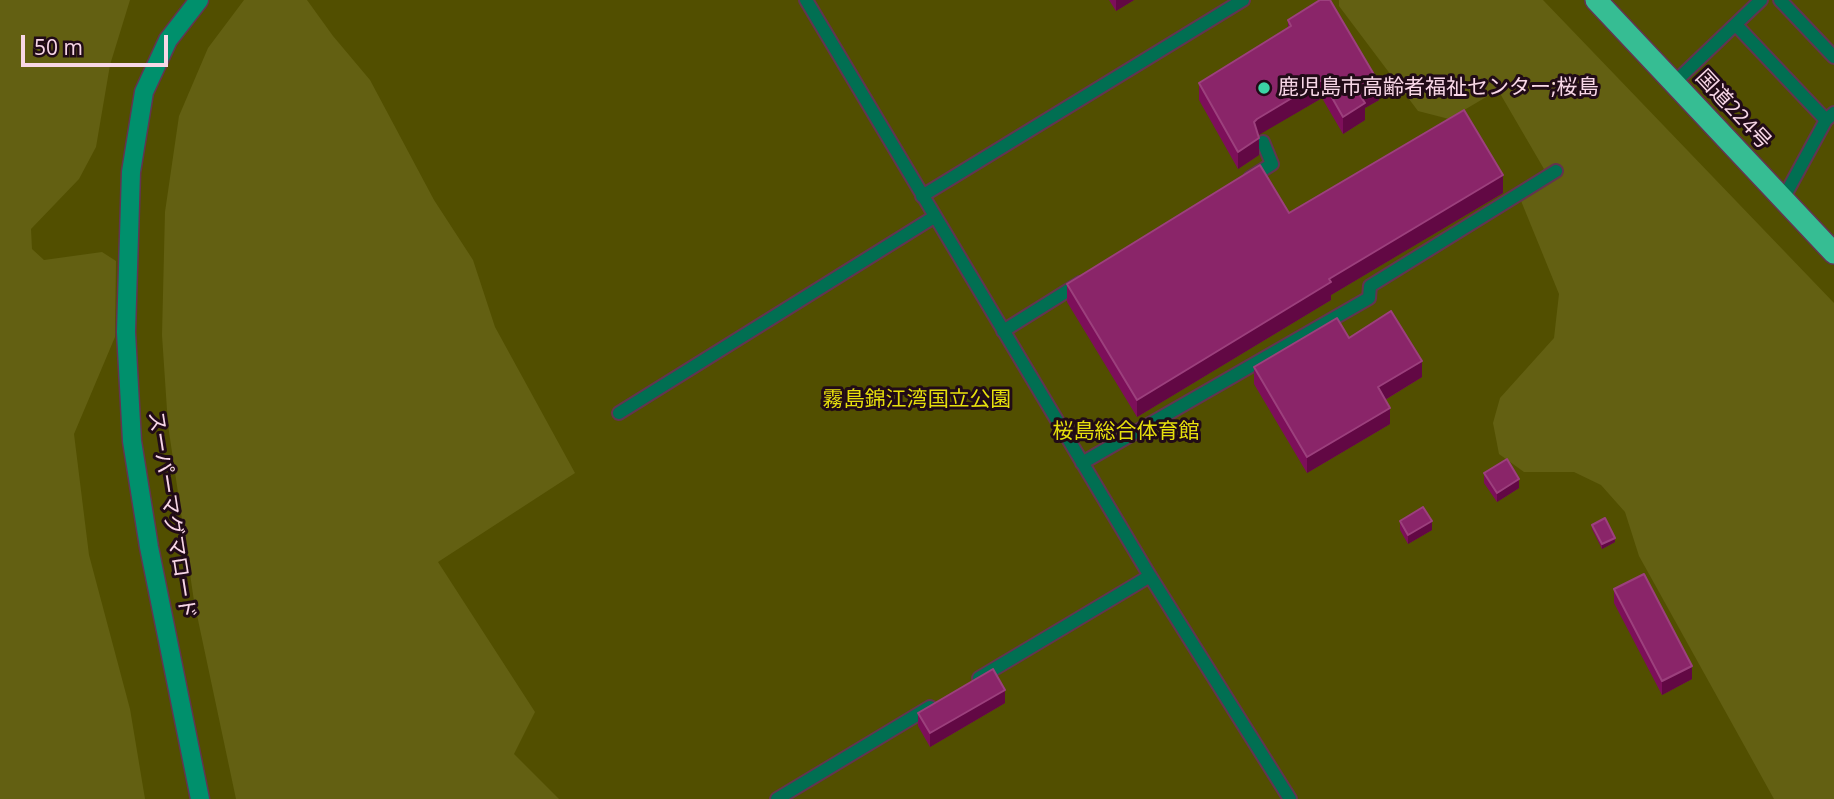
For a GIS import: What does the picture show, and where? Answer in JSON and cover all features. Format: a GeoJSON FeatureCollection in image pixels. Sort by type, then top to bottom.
{"type":"FeatureCollection","features":[{"type":"Feature","properties":{"kind":"highway","name":"国道224号"},"geometry":{"type":"LineString","coordinates":[[1596,0],[1834,253]]}},
{"type":"Feature","properties":{"kind":"street","name":"スーパーマグマロード"},"geometry":{"type":"LineString","coordinates":[[198,0],[168,40],[144,92],[131,172],[126,332],[132,441],[149,547],[200,799]]}},
{"type":"Feature","properties":{"kind":"lane"},"geometry":{"type":"LineString","coordinates":[[806,0],[1150,576],[1290,799]]}},
{"type":"Feature","properties":{"kind":"lane"},"geometry":{"type":"LineString","coordinates":[[922,196],[1243,0]]}},
{"type":"Feature","properties":{"kind":"lane"},"geometry":{"type":"LineString","coordinates":[[1674,83],[1762,0]]}},
{"type":"Feature","properties":{"kind":"lane"},"geometry":{"type":"LineString","coordinates":[[1780,0],[1834,57]]}},
{"type":"Feature","properties":{"kind":"lane"},"geometry":{"type":"LineString","coordinates":[[1736,25],[1830,116],[1783,199]]}},
{"type":"Feature","properties":{"kind":"lane"},"geometry":{"type":"LineString","coordinates":[[1237,186],[1272,164],[1263,142]]}},
{"type":"Feature","properties":{"kind":"lane"},"geometry":{"type":"LineString","coordinates":[[1082,463],[1369,298],[1370,286],[1556,171]]}},
{"type":"Feature","properties":{"kind":"lane"},"geometry":{"type":"LineString","coordinates":[[619,413],[934,216]]}},
{"type":"Feature","properties":{"kind":"lane"},"geometry":{"type":"LineString","coordinates":[[1003,331],[1097,273]]}},
{"type":"Feature","properties":{"kind":"lane"},"geometry":{"type":"LineString","coordinates":[[964,687],[1150,576]]}},
{"type":"Feature","properties":{"kind":"lane"},"geometry":{"type":"LineString","coordinates":[[777,799],[940,701]]}},
{"type":"Feature","properties":{"kind":"green space","name":"霧島錦江湾国立公園"},"geometry":{"type":"Polygon","coordinates":[[[0,0],[1834,0],[1834,799],[0,799],[0,0]]]}},
{"type":"Feature","properties":{"kind":"shaded area"},"geometry":{"type":"Polygon","coordinates":[[[0,0],[130,0],[110,65],[96,147],[79,179],[31,229],[32,249],[44,260],[102,252],[116,261],[115,337],[74,434],[89,555],[130,709],[145,799],[0,799],[0,0]]]}},
{"type":"Feature","properties":{"kind":"shaded area"},"geometry":{"type":"Polygon","coordinates":[[[244,0],[307,0],[370,80],[434,200],[473,260],[495,327],[575,473],[438,562],[535,712],[514,754],[559,799],[236,799],[194,601],[168,425],[162,335],[165,212],[179,116],[208,48],[244,0]]]}},
{"type":"Feature","properties":{"kind":"shaded area"},"geometry":{"type":"Polygon","coordinates":[[[1339,0],[1543,0],[1834,303],[1834,799],[1774,799],[1639,556],[1625,512],[1601,485],[1574,472],[1524,472],[1499,454],[1493,423],[1500,398],[1554,338],[1559,294],[1517,191],[1544,169],[1498,90],[1449,119],[1418,111],[1339,6],[1339,0]]]}},
{"type":"Feature","properties":{"kind":"building","name":"鹿児島市高齢者福祉センター;桜島"},"geometry":{"type":"Polygon","coordinates":[[[1320,0],[1330,0],[1379,83],[1359,94],[1365,103],[1343,117],[1322,80],[1257,119],[1254,122],[1259,138],[1238,152],[1199,83],[1291,26],[1288,20],[1320,0]]]}},
{"type":"Feature","properties":{"kind":"building"},"geometry":{"type":"Polygon","coordinates":[[[1464,110],[1503,175],[1329,279],[1331,282],[1137,400],[1067,284],[1260,165],[1289,213],[1464,110]]]}},
{"type":"Feature","properties":{"kind":"building"},"geometry":{"type":"Polygon","coordinates":[[[1391,311],[1422,361],[1378,387],[1390,408],[1307,457],[1254,367],[1337,318],[1349,338],[1391,311]]]}},
{"type":"Feature","properties":{"kind":"building"},"geometry":{"type":"Polygon","coordinates":[[[1507,459],[1519,479],[1497,493],[1484,473],[1507,459]]]}},
{"type":"Feature","properties":{"kind":"building"},"geometry":{"type":"Polygon","coordinates":[[[1423,507],[1432,521],[1408,535],[1400,521],[1423,507]]]}},
{"type":"Feature","properties":{"kind":"building"},"geometry":{"type":"Polygon","coordinates":[[[1605,518],[1615,538],[1602,544],[1592,525],[1605,518]]]}},
{"type":"Feature","properties":{"kind":"building"},"geometry":{"type":"Polygon","coordinates":[[[1644,574],[1692,666],[1662,681],[1614,589],[1644,574]]]}},
{"type":"Feature","properties":{"kind":"building"},"geometry":{"type":"Polygon","coordinates":[[[993,669],[1005,690],[930,733],[918,713],[993,669]]]}},
{"type":"Feature","properties":{"kind":"place","name":"鹿児島市高齢者福祉センター;桜島"},"geometry":{"type":"Point","coordinates":[1264,88]}},
{"type":"Feature","properties":{"kind":"park label","name":"桜島総合体育館"},"geometry":{"type":"Point","coordinates":[1126,432]}}]}
